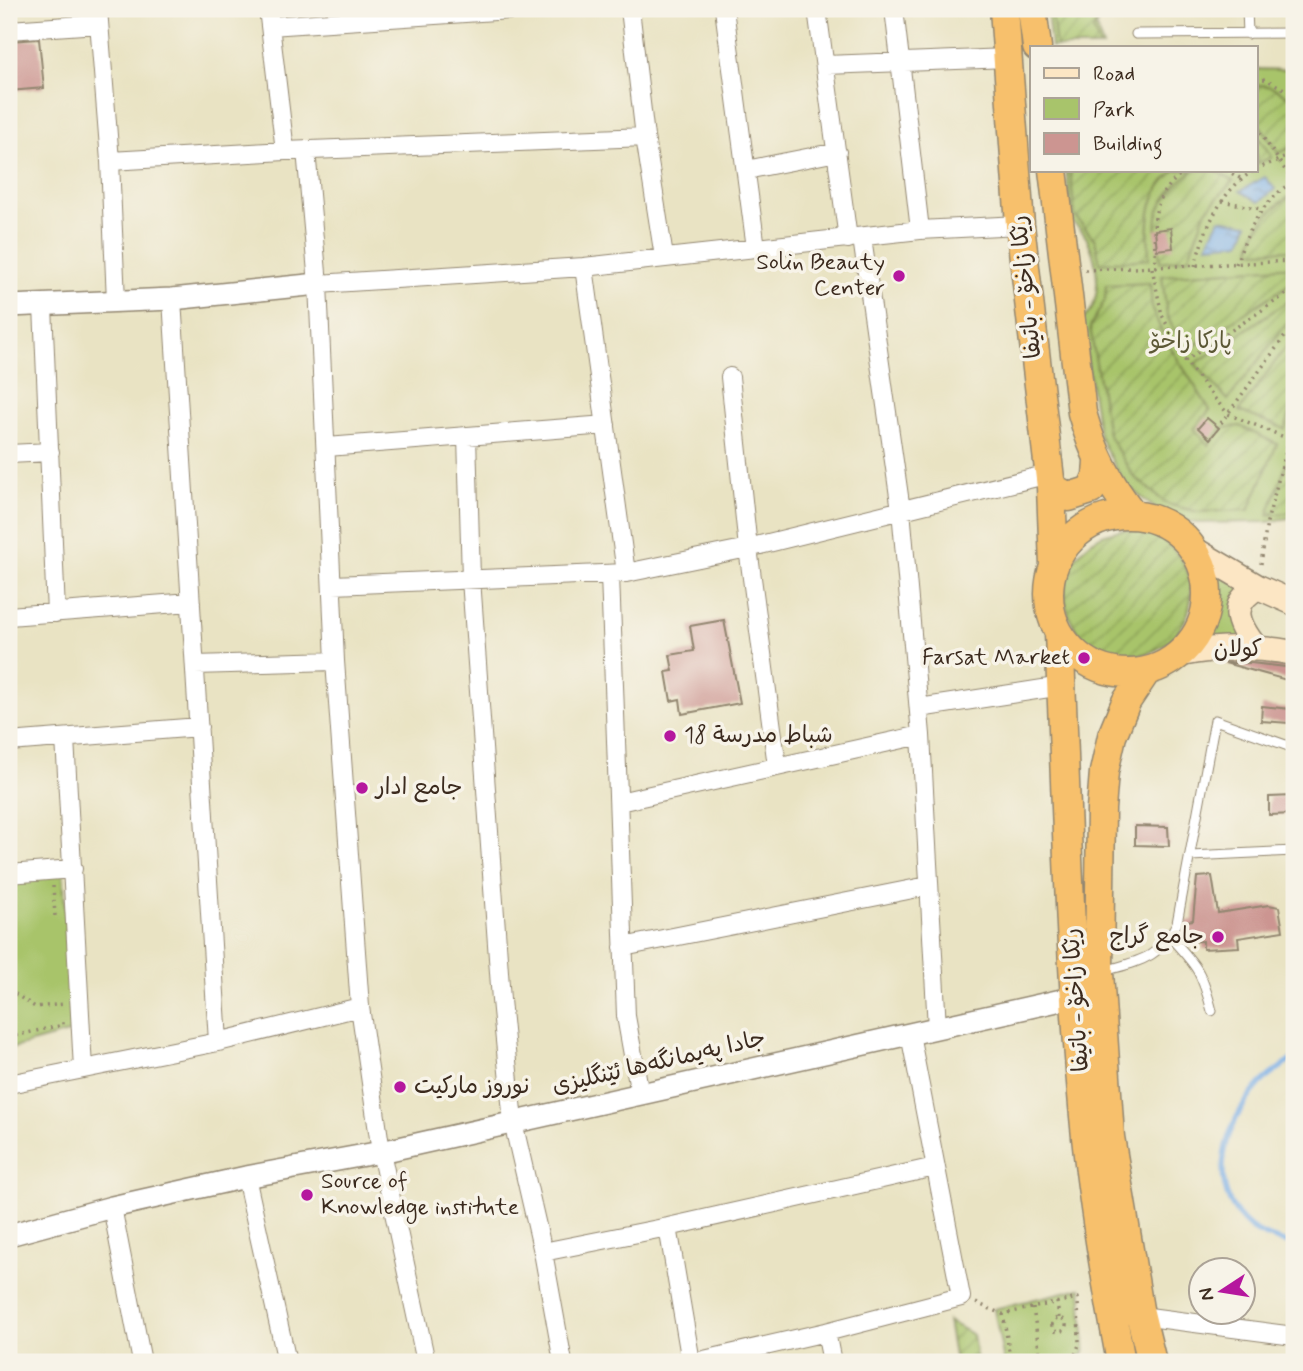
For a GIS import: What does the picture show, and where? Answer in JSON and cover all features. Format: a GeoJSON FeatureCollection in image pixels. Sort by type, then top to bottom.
{"type":"FeatureCollection","features":[{"type":"Feature","properties":{"kind":"highway","name":"رێکا زاخۆ - باتیفا"},"geometry":{"type":"LineString","coordinates":[[1004,9],[1020,225],[1050,480],[1054,566]]}},
{"type":"Feature","properties":{"kind":"highway"},"geometry":{"type":"LineString","coordinates":[[1032,9],[1037,46]]}},
{"type":"Feature","properties":{"kind":"highway","name":"رێکا زاخۆ - باتیفا"},"geometry":{"type":"LineString","coordinates":[[1053,172],[1082,414],[1098,461],[1133,514]]}},
{"type":"Feature","properties":{"kind":"highway"},"geometry":{"type":"LineString","coordinates":[[1050,480],[1069,497],[1091,490],[1097,476],[1098,461]]}},
{"type":"Feature","properties":{"kind":"highway"},"geometry":{"type":"LineString","coordinates":[[1133,514],[1157,520],[1178,532],[1195,550],[1204,570],[1208,593],[1205,615],[1196,636],[1181,654],[1165,665],[1146,672],[1126,674],[1106,671],[1088,663],[1072,650],[1059,634],[1051,612],[1049,589],[1054,566],[1066,544],[1085,527],[1108,517],[1133,514]]}},
{"type":"Feature","properties":{"kind":"highway","name":"رێکا زاخۆ - باتیفا"},"geometry":{"type":"LineString","coordinates":[[1059,634],[1075,997],[1086,1138],[1121,1362]]}},
{"type":"Feature","properties":{"kind":"highway","name":"رێکا زاخۆ - باتیفا"},"geometry":{"type":"LineString","coordinates":[[1146,672],[1126,702],[1112,736],[1104,772],[1099,972],[1110,1137],[1141,1316],[1152,1362]]}},
{"type":"Feature","properties":{"kind":"highway"},"geometry":{"type":"LineString","coordinates":[[1100,1362],[1112,1312]]}},
{"type":"Feature","properties":{"kind":"main road"},"geometry":{"type":"LineString","coordinates":[[1195,550],[1258,587],[1294,603]]}},
{"type":"Feature","properties":{"kind":"main road"},"geometry":{"type":"LineString","coordinates":[[1255,648],[1244,632],[1238,610],[1241,599],[1258,587]]}},
{"type":"Feature","properties":{"kind":"main road","name":"كولان"},"geometry":{"type":"LineString","coordinates":[[1181,654],[1205,649],[1255,648],[1294,653]]}},
{"type":"Feature","properties":{"kind":"street"},"geometry":{"type":"LineString","coordinates":[[285,150],[269,17],[527,9]]}},
{"type":"Feature","properties":{"kind":"street"},"geometry":{"type":"LineString","coordinates":[[630,9],[645,137],[664,257]]}},
{"type":"Feature","properties":{"kind":"street"},"geometry":{"type":"LineString","coordinates":[[724,9],[755,248]]}},
{"type":"Feature","properties":{"kind":"street"},"geometry":{"type":"LineString","coordinates":[[817,9],[837,152],[855,239],[901,510],[921,735],[937,1028]]}},
{"type":"Feature","properties":{"kind":"street"},"geometry":{"type":"LineString","coordinates":[[894,9],[920,230]]}},
{"type":"Feature","properties":{"kind":"street"},"geometry":{"type":"LineString","coordinates":[[9,30],[98,16],[110,161],[116,301]]}},
{"type":"Feature","properties":{"kind":"street"},"geometry":{"type":"LineString","coordinates":[[826,65],[1008,58]]}},
{"type":"Feature","properties":{"kind":"street"},"geometry":{"type":"LineString","coordinates":[[110,161],[285,150],[645,137]]}},
{"type":"Feature","properties":{"kind":"street"},"geometry":{"type":"LineString","coordinates":[[306,150],[318,284],[335,661],[360,1007],[381,1152],[426,1362]]}},
{"type":"Feature","properties":{"kind":"street"},"geometry":{"type":"LineString","coordinates":[[746,170],[837,152]]}},
{"type":"Feature","properties":{"kind":"street"},"geometry":{"type":"LineString","coordinates":[[9,306],[172,299],[318,284],[584,267],[920,230],[1020,225]]}},
{"type":"Feature","properties":{"kind":"street"},"geometry":{"type":"LineString","coordinates":[[584,267],[606,425],[618,574],[623,947],[626,1016],[640,1094]]}},
{"type":"Feature","properties":{"kind":"street"},"geometry":{"type":"LineString","coordinates":[[172,299],[218,1042]]}},
{"type":"Feature","properties":{"kind":"street"},"geometry":{"type":"LineString","coordinates":[[43,306],[56,613]]}},
{"type":"Feature","properties":{"kind":"street"},"geometry":{"type":"LineString","coordinates":[[730,377],[748,548],[777,766]]}},
{"type":"Feature","properties":{"kind":"street"},"geometry":{"type":"LineString","coordinates":[[327,447],[606,425]]}},
{"type":"Feature","properties":{"kind":"street"},"geometry":{"type":"LineString","coordinates":[[467,436],[471,579],[500,1000],[513,1122],[543,1252],[563,1362]]}},
{"type":"Feature","properties":{"kind":"street"},"geometry":{"type":"LineString","coordinates":[[9,454],[50,452]]}},
{"type":"Feature","properties":{"kind":"street"},"geometry":{"type":"LineString","coordinates":[[332,585],[618,574],[748,548],[901,510],[1050,480]]}},
{"type":"Feature","properties":{"kind":"street"},"geometry":{"type":"LineString","coordinates":[[9,616],[191,602]]}},
{"type":"Feature","properties":{"kind":"street"},"geometry":{"type":"LineString","coordinates":[[195,665],[335,661]]}},
{"type":"Feature","properties":{"kind":"street"},"geometry":{"type":"LineString","coordinates":[[919,708],[1062,686]]}},
{"type":"Feature","properties":{"kind":"street"},"geometry":{"type":"LineString","coordinates":[[9,742],[199,727]]}},
{"type":"Feature","properties":{"kind":"street"},"geometry":{"type":"LineString","coordinates":[[619,802],[921,735]]}},
{"type":"Feature","properties":{"kind":"street"},"geometry":{"type":"LineString","coordinates":[[65,738],[83,1069]]}},
{"type":"Feature","properties":{"kind":"street"},"geometry":{"type":"LineString","coordinates":[[9,874],[73,869]]}},
{"type":"Feature","properties":{"kind":"street"},"geometry":{"type":"LineString","coordinates":[[623,947],[928,886]]}},
{"type":"Feature","properties":{"kind":"street","name":"جادا په‌يمانگه‌ها ئێنگليزى"},"geometry":{"type":"LineString","coordinates":[[9,1235],[112,1207],[246,1177],[381,1152],[1075,997]]}},
{"type":"Feature","properties":{"kind":"street"},"geometry":{"type":"LineString","coordinates":[[9,1084],[218,1042],[360,1007]]}},
{"type":"Feature","properties":{"kind":"street"},"geometry":{"type":"LineString","coordinates":[[668,1227],[693,1362],[826,1332],[961,1297],[910,1034]]}},
{"type":"Feature","properties":{"kind":"street"},"geometry":{"type":"LineString","coordinates":[[543,1252],[935,1167]]}},
{"type":"Feature","properties":{"kind":"street"},"geometry":{"type":"LineString","coordinates":[[246,1177],[286,1362]]}},
{"type":"Feature","properties":{"kind":"street"},"geometry":{"type":"LineString","coordinates":[[112,1207],[142,1362]]}},
{"type":"Feature","properties":{"kind":"street"},"geometry":{"type":"LineString","coordinates":[[1141,1316],[1294,1336]]}},
{"type":"Feature","properties":{"kind":"street"},"geometry":{"type":"LineString","coordinates":[[826,1332],[832,1362]]}},
{"type":"Feature","properties":{"kind":"lane"},"geometry":{"type":"LineString","coordinates":[[1247,9],[1248,34]]}},
{"type":"Feature","properties":{"kind":"lane"},"geometry":{"type":"LineString","coordinates":[[1136,34],[1294,33]]}},
{"type":"Feature","properties":{"kind":"lane"},"geometry":{"type":"LineString","coordinates":[[1099,972],[1147,958],[1160,949],[1170,937],[1181,909],[1215,720],[1294,748]]}},
{"type":"Feature","properties":{"kind":"lane"},"geometry":{"type":"LineString","coordinates":[[1190,856],[1294,851]]}},
{"type":"Feature","properties":{"kind":"lane"},"geometry":{"type":"LineString","coordinates":[[1170,937],[1193,962],[1204,979],[1212,1011]]}},
{"type":"Feature","properties":{"kind":"path"},"geometry":{"type":"LineString","coordinates":[[1258,80],[1265,79],[1294,94]]}},
{"type":"Feature","properties":{"kind":"path"},"geometry":{"type":"LineString","coordinates":[[1236,264],[1254,221],[1266,202],[1294,182],[1258,131]]}},
{"type":"Feature","properties":{"kind":"path"},"geometry":{"type":"LineString","coordinates":[[1258,168],[1294,154]]}},
{"type":"Feature","properties":{"kind":"path"},"geometry":{"type":"LineString","coordinates":[[1183,172],[1170,183],[1159,199],[1154,216],[1154,268],[1162,314],[1185,361],[1228,414],[1294,441]]}},
{"type":"Feature","properties":{"kind":"path"},"geometry":{"type":"LineString","coordinates":[[1230,172],[1240,178]]}},
{"type":"Feature","properties":{"kind":"path"},"geometry":{"type":"LineString","coordinates":[[1195,266],[1200,246],[1222,201],[1240,178],[1250,172]]}},
{"type":"Feature","properties":{"kind":"path"},"geometry":{"type":"LineString","coordinates":[[1222,201],[1262,209]]}},
{"type":"Feature","properties":{"kind":"path"},"geometry":{"type":"LineString","coordinates":[[1066,271],[1294,261]]}},
{"type":"Feature","properties":{"kind":"path"},"geometry":{"type":"LineString","coordinates":[[1185,361],[1294,289]]}},
{"type":"Feature","properties":{"kind":"path"},"geometry":{"type":"LineString","coordinates":[[1221,424],[1294,324]]}},
{"type":"Feature","properties":{"kind":"path"},"geometry":{"type":"LineString","coordinates":[[1258,587],[1267,522],[1294,421]]}},
{"type":"Feature","properties":{"kind":"path"},"geometry":{"type":"LineString","coordinates":[[53,879],[55,920]]}},
{"type":"Feature","properties":{"kind":"path"},"geometry":{"type":"LineString","coordinates":[[9,990],[35,1007],[80,1001]]}},
{"type":"Feature","properties":{"kind":"path"},"geometry":{"type":"LineString","coordinates":[[9,1037],[63,1025],[61,1004]]}},
{"type":"Feature","properties":{"kind":"path"},"geometry":{"type":"LineString","coordinates":[[961,1297],[1003,1314],[1078,1298],[1079,1345],[1072,1362]]}},
{"type":"Feature","properties":{"kind":"path"},"geometry":{"type":"LineString","coordinates":[[1057,1302],[1059,1318]]}},
{"type":"Feature","properties":{"kind":"path"},"geometry":{"type":"LineString","coordinates":[[1033,1308],[1041,1362]]}},
{"type":"Feature","properties":{"kind":"path"},"geometry":{"type":"LineString","coordinates":[[1003,1314],[1012,1362]]}},
{"type":"Feature","properties":{"kind":"path"},"geometry":{"type":"LineString","coordinates":[[1062,1317],[1066,1324],[1063,1331],[1057,1332],[1051,1325],[1052,1321],[1059,1318],[1062,1317]]}},
{"type":"Feature","properties":{"kind":"green space"},"geometry":{"type":"Polygon","coordinates":[[[1047,9],[1096,9],[1102,15],[1096,27],[1103,46],[1051,46],[1047,9]]]}},
{"type":"Feature","properties":{"kind":"green space"},"geometry":{"type":"Polygon","coordinates":[[[1094,12],[1099,16],[1093,30],[1100,46],[1056,46],[1052,14],[1094,12]]]}},
{"type":"Feature","properties":{"kind":"green space","name":"پارکا زاخۆ"},"geometry":{"type":"Polygon","coordinates":[[[1258,69],[1294,70],[1294,517],[1267,522],[1196,523],[1162,514],[1124,483],[1099,436],[1081,321],[1092,308],[1097,274],[1086,238],[1072,222],[1066,172],[1258,172],[1258,69]]]}},
{"type":"Feature","properties":{"kind":"green space"},"geometry":{"type":"Polygon","coordinates":[[[1258,85],[1272,87],[1294,101],[1294,147],[1278,153],[1258,123],[1258,85]]]}},
{"type":"Feature","properties":{"kind":"green space"},"geometry":{"type":"Polygon","coordinates":[[[1258,137],[1272,157],[1258,163],[1258,137]]]}},
{"type":"Feature","properties":{"kind":"green space"},"geometry":{"type":"Polygon","coordinates":[[[1070,172],[1174,172],[1159,189],[1150,210],[1149,259],[1100,263],[1095,240],[1075,216],[1070,172]]]}},
{"type":"Feature","properties":{"kind":"green space"},"geometry":{"type":"Polygon","coordinates":[[[1191,172],[1218,172],[1233,181],[1206,210],[1188,258],[1160,262],[1157,217],[1171,190],[1191,172]]]}},
{"type":"Feature","properties":{"kind":"green space"},"geometry":{"type":"Polygon","coordinates":[[[1294,194],[1294,250],[1251,251],[1255,233],[1265,217],[1294,194]]]}},
{"type":"Feature","properties":{"kind":"green space"},"geometry":{"type":"Polygon","coordinates":[[[1294,266],[1294,281],[1185,352],[1167,316],[1162,276],[1294,266]]]}},
{"type":"Feature","properties":{"kind":"green space"},"geometry":{"type":"Polygon","coordinates":[[[1150,283],[1152,309],[1165,339],[1210,410],[1194,429],[1209,445],[1223,428],[1240,426],[1277,444],[1249,510],[1198,512],[1167,504],[1133,476],[1108,434],[1090,327],[1105,300],[1106,285],[1150,283]]]}},
{"type":"Feature","properties":{"kind":"green space"},"geometry":{"type":"Polygon","coordinates":[[[1294,297],[1294,314],[1228,400],[1195,364],[1294,297]]]}},
{"type":"Feature","properties":{"kind":"green space"},"geometry":{"type":"Polygon","coordinates":[[[1294,336],[1294,402],[1285,429],[1239,411],[1294,336]]]}},
{"type":"Feature","properties":{"kind":"green space"},"geometry":{"type":"Polygon","coordinates":[[[1291,451],[1294,451],[1294,512],[1268,515],[1291,451]]]}},
{"type":"Feature","properties":{"kind":"green space"},"geometry":{"type":"Polygon","coordinates":[[[1128,530],[1152,535],[1173,548],[1186,569],[1191,593],[1186,617],[1173,638],[1152,651],[1128,656],[1104,651],[1083,638],[1070,617],[1065,593],[1070,569],[1083,548],[1104,535],[1128,530]]]}},
{"type":"Feature","properties":{"kind":"green space"},"geometry":{"type":"Polygon","coordinates":[[[1211,570],[1245,588],[1242,641],[1202,641],[1216,607],[1216,589],[1211,570]]]}},
{"type":"Feature","properties":{"kind":"green space"},"geometry":{"type":"Polygon","coordinates":[[[63,870],[72,1032],[9,1049],[9,875],[63,870]]]}},
{"type":"Feature","properties":{"kind":"green space"},"geometry":{"type":"Polygon","coordinates":[[[1081,1288],[1085,1350],[1079,1362],[1004,1362],[994,1309],[1081,1288]]]}},
{"type":"Feature","properties":{"kind":"green space"},"geometry":{"type":"Polygon","coordinates":[[[948,1321],[973,1335],[977,1362],[955,1362],[948,1321]]]}},
{"type":"Feature","properties":{"kind":"water"},"geometry":{"type":"Polygon","coordinates":[[[1265,177],[1275,189],[1259,202],[1240,191],[1265,177]]]}},
{"type":"Feature","properties":{"kind":"water"},"geometry":{"type":"Polygon","coordinates":[[[1220,219],[1248,224],[1241,242],[1207,245],[1220,219]]]}},
{"type":"Feature","properties":{"kind":"building"},"geometry":{"type":"Polygon","coordinates":[[[39,39],[44,88],[9,91],[9,41],[39,39]]]}},
{"type":"Feature","properties":{"kind":"building"},"geometry":{"type":"Polygon","coordinates":[[[1171,228],[1173,248],[1157,250],[1155,230],[1171,228]]]}},
{"type":"Feature","properties":{"kind":"building"},"geometry":{"type":"Polygon","coordinates":[[[1207,418],[1219,428],[1210,439],[1198,428],[1207,418]]]}},
{"type":"Feature","properties":{"kind":"building"},"geometry":{"type":"Polygon","coordinates":[[[724,620],[740,703],[682,714],[680,699],[671,701],[666,672],[673,671],[670,655],[694,651],[690,626],[724,620]]]}},
{"type":"Feature","properties":{"kind":"building"},"geometry":{"type":"Polygon","coordinates":[[[1225,663],[1294,668],[1294,682],[1225,663]]]}},
{"type":"Feature","properties":{"kind":"building"},"geometry":{"type":"Polygon","coordinates":[[[1262,706],[1290,709],[1289,723],[1261,721],[1262,706]]]}},
{"type":"Feature","properties":{"kind":"building"},"geometry":{"type":"Polygon","coordinates":[[[1294,796],[1294,814],[1269,815],[1269,797],[1294,796]]]}},
{"type":"Feature","properties":{"kind":"building"},"geometry":{"type":"Polygon","coordinates":[[[1135,826],[1168,827],[1169,846],[1135,845],[1135,826]]]}},
{"type":"Feature","properties":{"kind":"building"},"geometry":{"type":"Polygon","coordinates":[[[1212,876],[1218,913],[1269,905],[1279,907],[1283,931],[1238,938],[1239,947],[1203,949],[1203,941],[1187,942],[1186,921],[1193,920],[1197,877],[1212,876]]]}},
{"type":"Feature","properties":{"kind":"waterway"},"geometry":{"type":"LineString","coordinates":[[1294,1058],[1264,1080],[1248,1099],[1229,1135],[1223,1174],[1227,1193],[1236,1211],[1250,1227],[1265,1236],[1294,1245]]}},
{"type":"Feature","properties":{"kind":"place","name":"Solin Beauty Center"},"geometry":{"type":"Point","coordinates":[899,276]}},
{"type":"Feature","properties":{"kind":"place","name":"Farsat Market"},"geometry":{"type":"Point","coordinates":[1084,658]}},
{"type":"Feature","properties":{"kind":"place","name":"18 شباط مدرسة"},"geometry":{"type":"Point","coordinates":[670,736]}},
{"type":"Feature","properties":{"kind":"place","name":"جامع ادار"},"geometry":{"type":"Point","coordinates":[362,788]}},
{"type":"Feature","properties":{"kind":"place","name":"جامع گراج"},"geometry":{"type":"Point","coordinates":[1218,937]}},
{"type":"Feature","properties":{"kind":"place","name":"نوروز ماركيت"},"geometry":{"type":"Point","coordinates":[400,1087]}},
{"type":"Feature","properties":{"kind":"place","name":"Source of Knowledge institute"},"geometry":{"type":"Point","coordinates":[307,1195]}}]}
